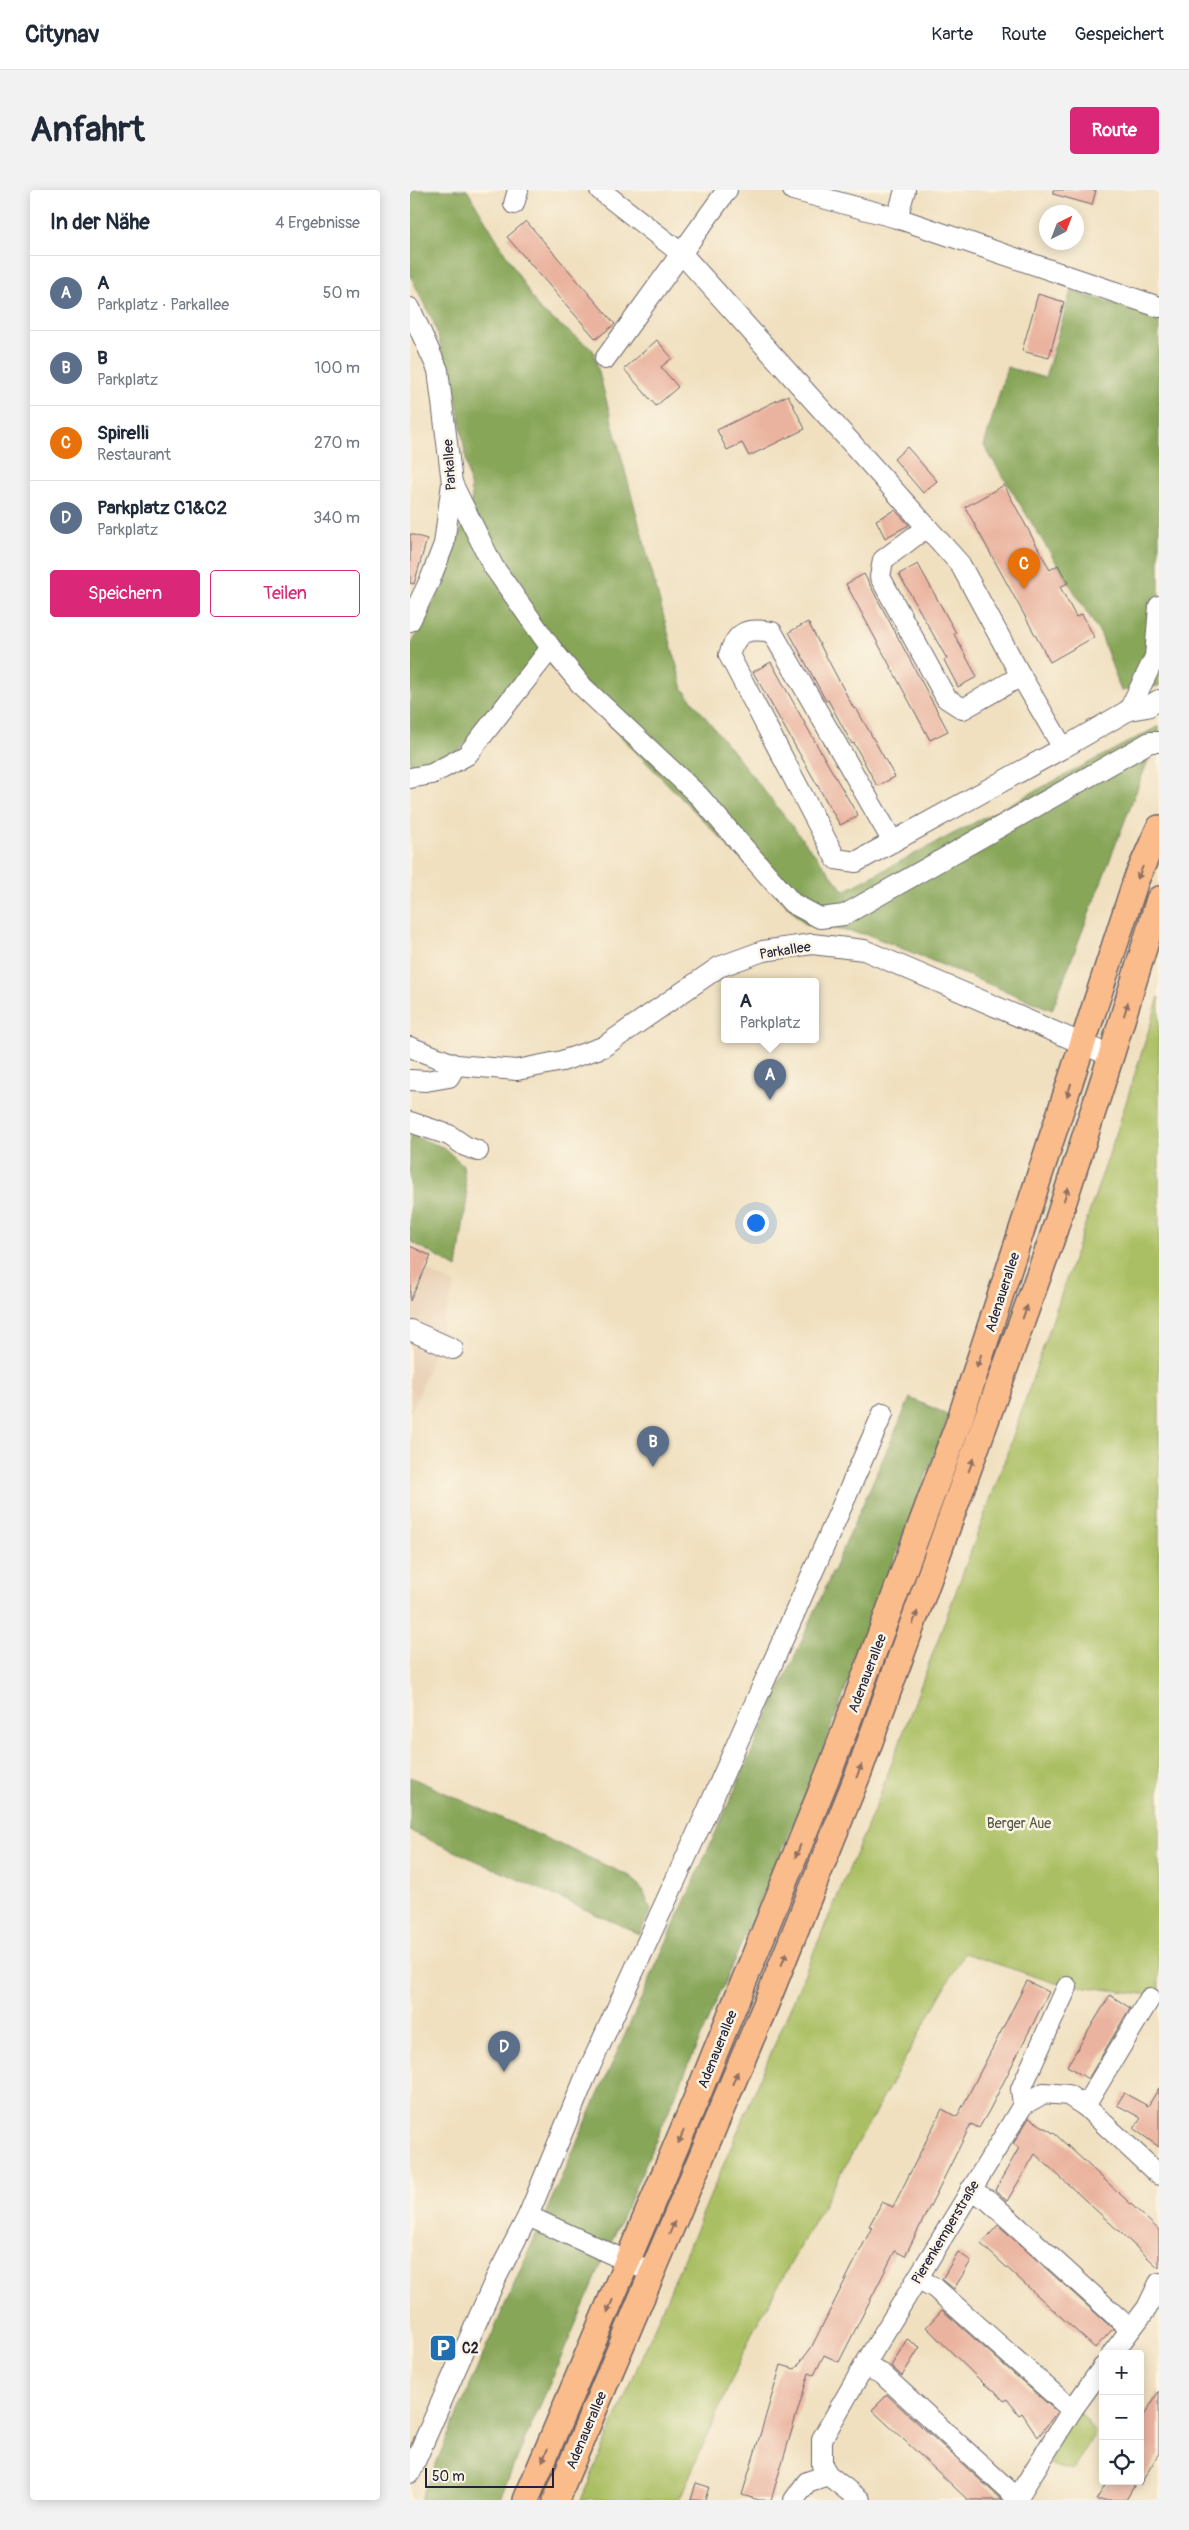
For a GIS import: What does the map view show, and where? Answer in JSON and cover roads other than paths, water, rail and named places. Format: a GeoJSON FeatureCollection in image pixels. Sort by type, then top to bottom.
{"type":"FeatureCollection","features":[{"type":"Feature","properties":{"kind":"main road","name":"Adenauerallee"},"geometry":{"type":"LineString","coordinates":[[526,2500],[629,2261],[817,1806],[960,1419],[1136,880],[1159,828]]}},
{"type":"Feature","properties":{"kind":"main road","name":"Adenauerallee"},"geometry":{"type":"LineString","coordinates":[[556,2500],[766,2004],[859,1772],[1051,1241],[1112,1056],[1159,898]]}},
{"type":"Feature","properties":{"kind":"street"},"geometry":{"type":"LineString","coordinates":[[600,190],[682,254],[960,564],[1063,748]]}},
{"type":"Feature","properties":{"kind":"street"},"geometry":{"type":"LineString","coordinates":[[605,359],[727,190]]}},
{"type":"Feature","properties":{"kind":"street"},"geometry":{"type":"LineString","coordinates":[[793,190],[897,218],[1159,307]]}},
{"type":"Feature","properties":{"kind":"street"},"geometry":{"type":"LineString","coordinates":[[897,218],[905,190]]}},
{"type":"Feature","properties":{"kind":"street","name":"Parkallee"},"geometry":{"type":"LineString","coordinates":[[410,308],[438,370],[452,483],[444,544],[430,580],[410,620]]}},
{"type":"Feature","properties":{"kind":"street"},"geometry":{"type":"LineString","coordinates":[[452,483],[494,566],[551,648],[583,687],[699,796],[792,903],[820,918],[844,915],[1150,742],[1159,742]]}},
{"type":"Feature","properties":{"kind":"street"},"geometry":{"type":"LineString","coordinates":[[928,527],[883,560],[880,577],[946,698],[963,709],[1021,676]]}},
{"type":"Feature","properties":{"kind":"street"},"geometry":{"type":"LineString","coordinates":[[1129,710],[1155,657],[1159,606]]}},
{"type":"Feature","properties":{"kind":"street"},"geometry":{"type":"LineString","coordinates":[[893,842],[772,632],[752,629],[734,640],[729,655],[836,859],[856,862],[893,842],[1063,748],[1129,710],[1146,708],[1159,700]]}},
{"type":"Feature","properties":{"kind":"street"},"geometry":{"type":"LineString","coordinates":[[410,778],[432,774],[467,755],[551,648]]}},
{"type":"Feature","properties":{"kind":"street","name":"Parkallee"},"geometry":{"type":"LineString","coordinates":[[410,1047],[456,1065],[516,1070],[562,1061],[603,1047],[719,967],[763,951],[812,944],[864,950],[1112,1056]]}},
{"type":"Feature","properties":{"kind":"street"},"geometry":{"type":"LineString","coordinates":[[410,1080],[426,1081],[449,1077],[456,1065]]}},
{"type":"Feature","properties":{"kind":"street"},"geometry":{"type":"LineString","coordinates":[[410,1122],[449,1134],[465,1146],[478,1151]]}},
{"type":"Feature","properties":{"kind":"street"},"geometry":{"type":"LineString","coordinates":[[410,1330],[453,1349]]}},
{"type":"Feature","properties":{"kind":"street"},"geometry":{"type":"LineString","coordinates":[[410,2473],[496,2278],[528,2216],[584,2080],[709,1807],[855,1479],[882,1413]]}},
{"type":"Feature","properties":{"kind":"street"},"geometry":{"type":"LineString","coordinates":[[1023,2105],[1021,2089],[1067,1987]]}},
{"type":"Feature","properties":{"kind":"street"},"geometry":{"type":"LineString","coordinates":[[1085,2106],[1150,1998]]}},
{"type":"Feature","properties":{"kind":"street","name":"Pierenkemperstraße"},"geometry":{"type":"LineString","coordinates":[[828,2475],[822,2465],[822,2439],[864,2366],[1023,2105],[1044,2092],[1068,2095],[1085,2106],[1156,2166]]}},
{"type":"Feature","properties":{"kind":"street"},"geometry":{"type":"LineString","coordinates":[[970,2190],[988,2200],[1130,2329]]}},
{"type":"Feature","properties":{"kind":"street"},"geometry":{"type":"LineString","coordinates":[[528,2216],[653,2273]]}},
{"type":"Feature","properties":{"kind":"street"},"geometry":{"type":"LineString","coordinates":[[917,2278],[935,2288],[1072,2410]]}},
{"type":"Feature","properties":{"kind":"street"},"geometry":{"type":"LineString","coordinates":[[1115,2350],[1146,2308],[1159,2284]]}},
{"type":"Feature","properties":{"kind":"street"},"geometry":{"type":"LineString","coordinates":[[864,2366],[882,2374],[1017,2499],[1072,2410],[1099,2373]]}},
{"type":"Feature","properties":{"kind":"street"},"geometry":{"type":"LineString","coordinates":[[794,2500],[807,2482],[828,2475],[860,2500]]}},
{"type":"Feature","properties":{"kind":"place","name":"Spirelli"},"geometry":{"type":"Point","coordinates":[1024,589]}},
{"type":"Feature","properties":{"kind":"place","name":"A"},"geometry":{"type":"Point","coordinates":[770,1100]}},
{"type":"Feature","properties":{"kind":"place","name":"B"},"geometry":{"type":"Point","coordinates":[653,1467]}},
{"type":"Feature","properties":{"kind":"place","name":"Parkplatz C1&C2"},"geometry":{"type":"Point","coordinates":[504,2072]}},
{"type":"Feature","properties":{"kind":"place","name":"C2"},"geometry":{"type":"Point","coordinates":[443,2348]}},
{"type":"Feature","properties":{"kind":"park label","name":"Berger Aue"},"geometry":{"type":"Point","coordinates":[1019,1823]}}]}
